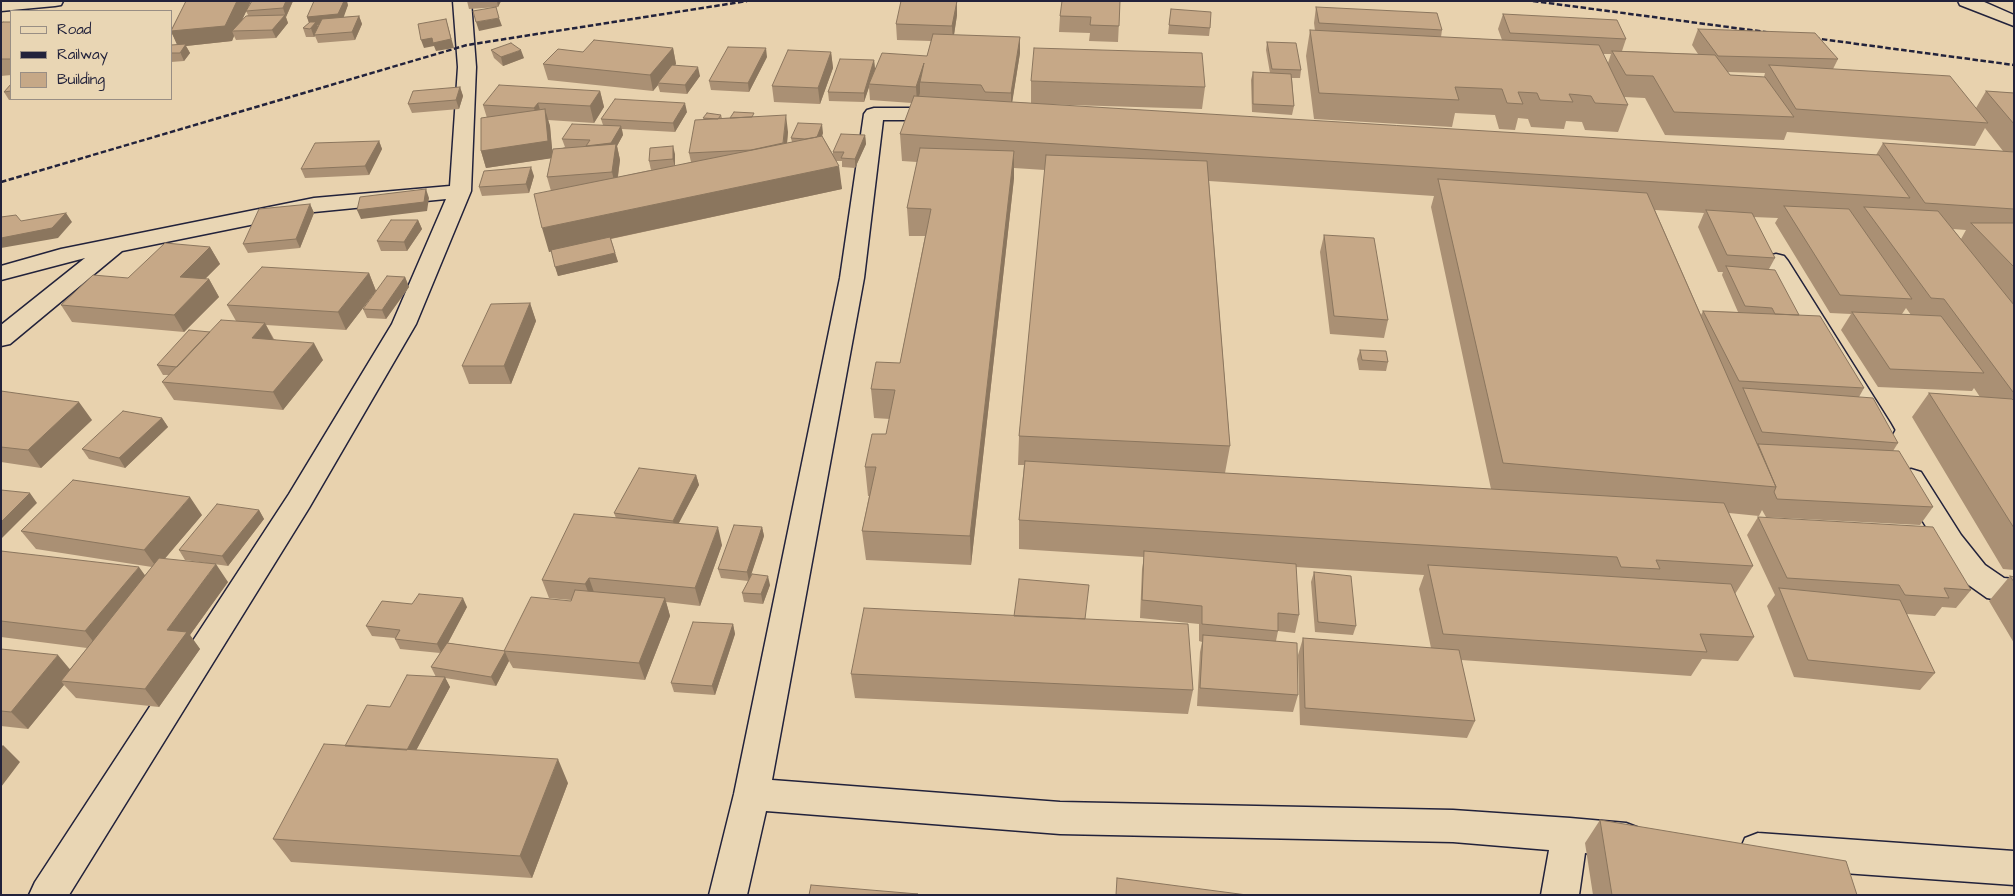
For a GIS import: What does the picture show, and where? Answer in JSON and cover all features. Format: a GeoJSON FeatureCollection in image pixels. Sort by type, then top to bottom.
{"type":"FeatureCollection","features":[{"type":"Feature","properties":{"kind":"street"},"geometry":{"type":"LineString","coordinates":[[1,6],[55,1]]}},
{"type":"Feature","properties":{"kind":"street"},"geometry":{"type":"LineString","coordinates":[[48,895],[299,501],[404,324],[460,191],[467,67],[462,1]]}},
{"type":"Feature","properties":{"kind":"street"},"geometry":{"type":"LineString","coordinates":[[1966,1],[2014,20]]}},
{"type":"Feature","properties":{"kind":"street"},"geometry":{"type":"LineString","coordinates":[[728,895],[752,794],[852,278],[874,114],[964,114]]}},
{"type":"Feature","properties":{"kind":"street"},"geometry":{"type":"LineString","coordinates":[[1,273],[61,256],[314,205],[460,191]]}},
{"type":"Feature","properties":{"kind":"street"},"geometry":{"type":"LineString","coordinates":[[1,338],[115,245]]}},
{"type":"Feature","properties":{"kind":"street"},"geometry":{"type":"LineString","coordinates":[[1776,261],[1951,543],[1974,573],[1998,590],[2014,591]]}},
{"type":"Feature","properties":{"kind":"street"},"geometry":{"type":"LineString","coordinates":[[752,794],[1060,818],[1453,826],[1656,842]]}},
{"type":"Feature","properties":{"kind":"street"},"geometry":{"type":"LineString","coordinates":[[1560,895],[1570,835]]}},
{"type":"Feature","properties":{"kind":"street"},"geometry":{"type":"LineString","coordinates":[[1723,847],[2014,868]]}},
{"type":"Feature","properties":{"kind":"building"},"geometry":{"type":"Polygon","coordinates":[[[186,1],[237,1],[225,26],[172,31],[186,1]]]}},
{"type":"Feature","properties":{"kind":"building"},"geometry":{"type":"Polygon","coordinates":[[[252,1],[286,1],[283,8],[246,11],[252,1]]]}},
{"type":"Feature","properties":{"kind":"building"},"geometry":{"type":"Polygon","coordinates":[[[314,1],[344,1],[338,14],[307,17],[314,1]]]}},
{"type":"Feature","properties":{"kind":"building"},"geometry":{"type":"Polygon","coordinates":[[[901,1],[957,1],[952,26],[896,24],[901,1]]]}},
{"type":"Feature","properties":{"kind":"building"},"geometry":{"type":"Polygon","coordinates":[[[1062,1],[1120,1],[1119,26],[1090,25],[1091,17],[1060,16],[1062,1]]]}},
{"type":"Feature","properties":{"kind":"building"},"geometry":{"type":"Polygon","coordinates":[[[496,7],[499,18],[476,22],[473,11],[496,7]]]}},
{"type":"Feature","properties":{"kind":"building"},"geometry":{"type":"Polygon","coordinates":[[[1316,7],[1437,13],[1442,30],[1319,23],[1316,7]]]}},
{"type":"Feature","properties":{"kind":"building"},"geometry":{"type":"Polygon","coordinates":[[[1171,9],[1211,12],[1210,28],[1169,25],[1171,9]]]}},
{"type":"Feature","properties":{"kind":"building"},"geometry":{"type":"Polygon","coordinates":[[[1503,14],[1617,20],[1626,39],[1510,33],[1503,14]]]}},
{"type":"Feature","properties":{"kind":"building"},"geometry":{"type":"Polygon","coordinates":[[[285,15],[272,30],[232,31],[246,16],[285,15]]]}},
{"type":"Feature","properties":{"kind":"building"},"geometry":{"type":"Polygon","coordinates":[[[359,16],[352,32],[314,35],[322,19],[359,16]]]}},
{"type":"Feature","properties":{"kind":"building"},"geometry":{"type":"Polygon","coordinates":[[[446,19],[451,39],[433,43],[432,38],[421,40],[418,24],[446,19]]]}},
{"type":"Feature","properties":{"kind":"building"},"geometry":{"type":"Polygon","coordinates":[[[10,22],[10,59],[1,59],[1,23],[10,22]]]}},
{"type":"Feature","properties":{"kind":"building"},"geometry":{"type":"Polygon","coordinates":[[[310,22],[316,22],[310,29],[303,28],[310,22]]]}},
{"type":"Feature","properties":{"kind":"building"},"geometry":{"type":"Polygon","coordinates":[[[1698,29],[1815,33],[1838,59],[1718,56],[1698,29]]]}},
{"type":"Feature","properties":{"kind":"building"},"geometry":{"type":"Polygon","coordinates":[[[1310,30],[1599,45],[1628,105],[1595,103],[1591,96],[1569,94],[1573,102],[1540,100],[1537,93],[1518,92],[1523,104],[1507,103],[1502,89],[1455,87],[1459,100],[1319,93],[1310,30]]]}},
{"type":"Feature","properties":{"kind":"building"},"geometry":{"type":"Polygon","coordinates":[[[933,34],[1020,37],[1011,93],[985,92],[981,85],[920,82],[924,63],[916,87],[869,84],[882,53],[927,56],[933,34]]]}},
{"type":"Feature","properties":{"kind":"building"},"geometry":{"type":"Polygon","coordinates":[[[594,40],[673,48],[650,75],[543,64],[558,49],[583,52],[594,40]]]}},
{"type":"Feature","properties":{"kind":"building"},"geometry":{"type":"Polygon","coordinates":[[[1267,42],[1296,43],[1301,70],[1272,69],[1267,42]]]}},
{"type":"Feature","properties":{"kind":"building"},"geometry":{"type":"Polygon","coordinates":[[[511,43],[521,50],[501,57],[491,50],[511,43]]]}},
{"type":"Feature","properties":{"kind":"building"},"geometry":{"type":"Polygon","coordinates":[[[186,44],[180,53],[172,53],[172,45],[186,44]]]}},
{"type":"Feature","properties":{"kind":"building"},"geometry":{"type":"Polygon","coordinates":[[[728,47],[766,48],[748,83],[709,81],[728,47]]]}},
{"type":"Feature","properties":{"kind":"building"},"geometry":{"type":"Polygon","coordinates":[[[1034,48],[1202,53],[1205,87],[1031,81],[1034,48]]]}},
{"type":"Feature","properties":{"kind":"building"},"geometry":{"type":"Polygon","coordinates":[[[788,50],[831,52],[818,88],[772,86],[788,50]]]}},
{"type":"Feature","properties":{"kind":"building"},"geometry":{"type":"Polygon","coordinates":[[[1612,51],[1715,55],[1730,75],[1765,77],[1794,117],[1674,112],[1653,76],[1626,75],[1612,51]]]}},
{"type":"Feature","properties":{"kind":"building"},"geometry":{"type":"Polygon","coordinates":[[[840,59],[874,60],[864,93],[828,92],[840,59]]]}},
{"type":"Feature","properties":{"kind":"building"},"geometry":{"type":"Polygon","coordinates":[[[672,65],[698,67],[685,85],[658,83],[672,65]]]}},
{"type":"Feature","properties":{"kind":"building"},"geometry":{"type":"Polygon","coordinates":[[[1769,65],[1950,76],[1988,123],[1796,109],[1769,65]]]}},
{"type":"Feature","properties":{"kind":"building"},"geometry":{"type":"Polygon","coordinates":[[[1253,72],[1291,74],[1294,106],[1253,104],[1253,72]]]}},
{"type":"Feature","properties":{"kind":"building"},"geometry":{"type":"Polygon","coordinates":[[[10,85],[10,91],[4,92],[10,85]]]}},
{"type":"Feature","properties":{"kind":"building"},"geometry":{"type":"Polygon","coordinates":[[[499,85],[600,91],[590,106],[538,103],[534,108],[483,105],[499,85]]]}},
{"type":"Feature","properties":{"kind":"building"},"geometry":{"type":"Polygon","coordinates":[[[460,87],[456,100],[408,104],[413,91],[460,87]]]}},
{"type":"Feature","properties":{"kind":"building"},"geometry":{"type":"Polygon","coordinates":[[[1986,91],[2014,93],[2014,124],[1986,91]]]}},
{"type":"Feature","properties":{"kind":"building"},"geometry":{"type":"Polygon","coordinates":[[[914,96],[1879,155],[1910,198],[900,134],[914,96]]]}},
{"type":"Feature","properties":{"kind":"building"},"geometry":{"type":"Polygon","coordinates":[[[615,99],[685,103],[673,123],[601,119],[615,99]]]}},
{"type":"Feature","properties":{"kind":"building"},"geometry":{"type":"Polygon","coordinates":[[[545,109],[548,141],[481,151],[481,118],[545,109]]]}},
{"type":"Feature","properties":{"kind":"building"},"geometry":{"type":"Polygon","coordinates":[[[734,112],[754,113],[752,117],[730,118],[734,112]]]}},
{"type":"Feature","properties":{"kind":"building"},"geometry":{"type":"Polygon","coordinates":[[[707,113],[721,115],[718,119],[703,118],[707,113]]]}},
{"type":"Feature","properties":{"kind":"building"},"geometry":{"type":"Polygon","coordinates":[[[786,115],[783,143],[751,150],[689,153],[695,120],[786,115]]]}},
{"type":"Feature","properties":{"kind":"building"},"geometry":{"type":"Polygon","coordinates":[[[798,123],[822,124],[817,137],[805,139],[791,138],[798,123]]]}},
{"type":"Feature","properties":{"kind":"building"},"geometry":{"type":"Polygon","coordinates":[[[572,124],[621,126],[611,143],[586,146],[590,140],[562,139],[572,124]]]}},
{"type":"Feature","properties":{"kind":"building"},"geometry":{"type":"Polygon","coordinates":[[[841,134],[865,135],[855,159],[841,158],[844,152],[833,152],[841,134]]]}},
{"type":"Feature","properties":{"kind":"building"},"geometry":{"type":"Polygon","coordinates":[[[822,136],[839,166],[542,228],[534,194],[822,136]]]}},
{"type":"Feature","properties":{"kind":"building"},"geometry":{"type":"Polygon","coordinates":[[[379,141],[365,166],[301,169],[315,143],[379,141]]]}},
{"type":"Feature","properties":{"kind":"building"},"geometry":{"type":"Polygon","coordinates":[[[1883,143],[2014,152],[2014,209],[1925,203],[1883,143]]]}},
{"type":"Feature","properties":{"kind":"building"},"geometry":{"type":"Polygon","coordinates":[[[616,144],[612,172],[547,177],[553,149],[616,144]]]}},
{"type":"Feature","properties":{"kind":"building"},"geometry":{"type":"Polygon","coordinates":[[[673,146],[673,159],[649,161],[650,148],[673,146]]]}},
{"type":"Feature","properties":{"kind":"building"},"geometry":{"type":"Polygon","coordinates":[[[920,148],[1014,151],[970,536],[862,531],[876,467],[865,467],[872,434],[886,434],[895,390],[871,389],[876,362],[900,363],[931,209],[907,208],[920,148]]]}},
{"type":"Feature","properties":{"kind":"building"},"geometry":{"type":"Polygon","coordinates":[[[1046,155],[1207,161],[1230,446],[1019,436],[1046,155]]]}},
{"type":"Feature","properties":{"kind":"building"},"geometry":{"type":"Polygon","coordinates":[[[531,167],[526,184],[479,187],[484,171],[531,167]]]}},
{"type":"Feature","properties":{"kind":"building"},"geometry":{"type":"Polygon","coordinates":[[[1438,179],[1647,193],[1776,487],[1503,463],[1438,179]]]}},
{"type":"Feature","properties":{"kind":"building"},"geometry":{"type":"Polygon","coordinates":[[[426,189],[424,202],[357,210],[360,197],[426,189]]]}},
{"type":"Feature","properties":{"kind":"building"},"geometry":{"type":"Polygon","coordinates":[[[310,204],[296,239],[243,244],[259,209],[310,204]]]}},
{"type":"Feature","properties":{"kind":"building"},"geometry":{"type":"Polygon","coordinates":[[[1784,206],[1849,209],[1912,299],[1840,295],[1784,206]]]}},
{"type":"Feature","properties":{"kind":"building"},"geometry":{"type":"Polygon","coordinates":[[[1864,207],[1938,211],[2014,305],[2014,392],[1944,299],[1931,298],[1864,207]]]}},
{"type":"Feature","properties":{"kind":"building"},"geometry":{"type":"Polygon","coordinates":[[[1706,210],[1752,213],[1775,258],[1727,255],[1706,210]]]}},
{"type":"Feature","properties":{"kind":"building"},"geometry":{"type":"Polygon","coordinates":[[[66,213],[52,228],[1,238],[1,217],[16,215],[21,221],[66,213]]]}},
{"type":"Feature","properties":{"kind":"building"},"geometry":{"type":"Polygon","coordinates":[[[391,220],[418,220],[404,242],[377,241],[391,220]]]}},
{"type":"Feature","properties":{"kind":"building"},"geometry":{"type":"Polygon","coordinates":[[[1971,223],[2014,223],[2014,267],[1971,223]]]}},
{"type":"Feature","properties":{"kind":"building"},"geometry":{"type":"Polygon","coordinates":[[[1324,235],[1374,238],[1388,320],[1334,316],[1324,235]]]}},
{"type":"Feature","properties":{"kind":"building"},"geometry":{"type":"Polygon","coordinates":[[[610,237],[615,253],[555,267],[551,250],[610,237]]]}},
{"type":"Feature","properties":{"kind":"building"},"geometry":{"type":"Polygon","coordinates":[[[165,243],[210,247],[180,277],[209,279],[174,315],[61,305],[93,275],[128,278],[165,243]]]}},
{"type":"Feature","properties":{"kind":"building"},"geometry":{"type":"Polygon","coordinates":[[[1726,266],[1775,270],[1799,315],[1775,314],[1772,308],[1745,306],[1726,266]]]}},
{"type":"Feature","properties":{"kind":"building"},"geometry":{"type":"Polygon","coordinates":[[[262,267],[369,273],[338,312],[227,305],[262,267]]]}},
{"type":"Feature","properties":{"kind":"building"},"geometry":{"type":"Polygon","coordinates":[[[387,276],[405,277],[382,310],[363,309],[387,276]]]}},
{"type":"Feature","properties":{"kind":"building"},"geometry":{"type":"Polygon","coordinates":[[[530,303],[504,366],[462,366],[491,304],[530,303]]]}},
{"type":"Feature","properties":{"kind":"building"},"geometry":{"type":"Polygon","coordinates":[[[1703,311],[1820,316],[1864,388],[1739,381],[1703,311]]]}},
{"type":"Feature","properties":{"kind":"building"},"geometry":{"type":"Polygon","coordinates":[[[1852,312],[1941,316],[1984,373],[1890,369],[1852,312]]]}},
{"type":"Feature","properties":{"kind":"building"},"geometry":{"type":"Polygon","coordinates":[[[221,320],[265,323],[252,338],[314,343],[273,392],[162,382],[221,320]]]}},
{"type":"Feature","properties":{"kind":"building"},"geometry":{"type":"Polygon","coordinates":[[[189,330],[210,332],[177,367],[157,365],[189,330]]]}},
{"type":"Feature","properties":{"kind":"building"},"geometry":{"type":"Polygon","coordinates":[[[1360,350],[1386,351],[1388,362],[1362,360],[1360,350]]]}},
{"type":"Feature","properties":{"kind":"building"},"geometry":{"type":"Polygon","coordinates":[[[1743,388],[1873,398],[1898,443],[1762,432],[1743,388]]]}},
{"type":"Feature","properties":{"kind":"building"},"geometry":{"type":"Polygon","coordinates":[[[1,391],[79,402],[28,450],[1,447],[1,391]]]}},
{"type":"Feature","properties":{"kind":"building"},"geometry":{"type":"Polygon","coordinates":[[[1929,393],[2012,399],[2014,401],[2014,528],[1929,393]]]}},
{"type":"Feature","properties":{"kind":"building"},"geometry":{"type":"Polygon","coordinates":[[[123,411],[162,418],[119,458],[82,449],[123,411]]]}},
{"type":"Feature","properties":{"kind":"building"},"geometry":{"type":"Polygon","coordinates":[[[1758,444],[1899,451],[1933,507],[1777,499],[1774,492],[1776,487],[1758,444]]]}},
{"type":"Feature","properties":{"kind":"building"},"geometry":{"type":"Polygon","coordinates":[[[1025,461],[1724,503],[1753,566],[1656,560],[1660,569],[1621,567],[1617,557],[1019,520],[1025,461]]]}},
{"type":"Feature","properties":{"kind":"building"},"geometry":{"type":"Polygon","coordinates":[[[639,468],[696,475],[673,521],[614,513],[639,468]]]}},
{"type":"Feature","properties":{"kind":"building"},"geometry":{"type":"Polygon","coordinates":[[[73,480],[190,497],[144,550],[21,531],[73,480]]]}},
{"type":"Feature","properties":{"kind":"building"},"geometry":{"type":"Polygon","coordinates":[[[1,490],[30,493],[1,522],[1,490]]]}},
{"type":"Feature","properties":{"kind":"building"},"geometry":{"type":"Polygon","coordinates":[[[217,504],[259,510],[222,556],[179,550],[217,504]]]}},
{"type":"Feature","properties":{"kind":"building"},"geometry":{"type":"Polygon","coordinates":[[[574,514],[718,527],[695,588],[589,578],[585,584],[542,580],[574,514]]]}},
{"type":"Feature","properties":{"kind":"building"},"geometry":{"type":"Polygon","coordinates":[[[1758,517],[1933,527],[1971,590],[1944,588],[1949,598],[1905,595],[1899,585],[1787,578],[1758,517]]]}},
{"type":"Feature","properties":{"kind":"building"},"geometry":{"type":"Polygon","coordinates":[[[734,525],[762,527],[747,572],[718,569],[734,525]]]}},
{"type":"Feature","properties":{"kind":"building"},"geometry":{"type":"Polygon","coordinates":[[[1,551],[139,567],[85,631],[1,621],[1,551]]]}},
{"type":"Feature","properties":{"kind":"building"},"geometry":{"type":"Polygon","coordinates":[[[1144,551],[1296,564],[1299,615],[1278,613],[1278,631],[1202,624],[1202,606],[1142,600],[1144,551]]]}},
{"type":"Feature","properties":{"kind":"building"},"geometry":{"type":"Polygon","coordinates":[[[159,558],[216,564],[167,630],[187,632],[145,689],[61,681],[159,558]]]}},
{"type":"Feature","properties":{"kind":"building"},"geometry":{"type":"Polygon","coordinates":[[[1428,565],[1731,584],[1754,637],[1700,634],[1707,652],[1443,634],[1428,565]]]}},
{"type":"Feature","properties":{"kind":"building"},"geometry":{"type":"Polygon","coordinates":[[[1314,572],[1351,576],[1356,626],[1318,622],[1314,572]]]}},
{"type":"Feature","properties":{"kind":"building"},"geometry":{"type":"Polygon","coordinates":[[[752,574],[768,576],[761,594],[742,593],[752,574]]]}},
{"type":"Feature","properties":{"kind":"building"},"geometry":{"type":"Polygon","coordinates":[[[1019,579],[1089,585],[1085,619],[1014,616],[1019,579]]]}},
{"type":"Feature","properties":{"kind":"building"},"geometry":{"type":"Polygon","coordinates":[[[1779,588],[1900,600],[1935,673],[1808,660],[1779,588]]]}},
{"type":"Feature","properties":{"kind":"building"},"geometry":{"type":"Polygon","coordinates":[[[575,590],[665,598],[639,663],[504,651],[531,597],[571,601],[575,590]]]}},
{"type":"Feature","properties":{"kind":"building"},"geometry":{"type":"Polygon","coordinates":[[[419,594],[463,598],[437,644],[395,639],[400,630],[366,626],[382,601],[412,604],[419,594]]]}},
{"type":"Feature","properties":{"kind":"building"},"geometry":{"type":"Polygon","coordinates":[[[864,608],[1188,624],[1193,690],[851,674],[864,608]]]}},
{"type":"Feature","properties":{"kind":"building"},"geometry":{"type":"Polygon","coordinates":[[[693,622],[733,624],[712,686],[671,683],[693,622]]]}},
{"type":"Feature","properties":{"kind":"building"},"geometry":{"type":"Polygon","coordinates":[[[1203,635],[1297,643],[1298,695],[1200,688],[1203,635]]]}},
{"type":"Feature","properties":{"kind":"building"},"geometry":{"type":"Polygon","coordinates":[[[1303,638],[1459,650],[1475,721],[1305,708],[1303,638]]]}},
{"type":"Feature","properties":{"kind":"building"},"geometry":{"type":"Polygon","coordinates":[[[447,643],[505,652],[491,677],[431,667],[447,643]]]}},
{"type":"Feature","properties":{"kind":"building"},"geometry":{"type":"Polygon","coordinates":[[[1,649],[58,655],[11,712],[1,711],[1,649]]]}},
{"type":"Feature","properties":{"kind":"building"},"geometry":{"type":"Polygon","coordinates":[[[407,675],[445,677],[407,750],[345,746],[367,705],[390,707],[407,675]]]}},
{"type":"Feature","properties":{"kind":"building"},"geometry":{"type":"Polygon","coordinates":[[[324,744],[558,759],[520,856],[273,839],[324,744]]]}},
{"type":"Feature","properties":{"kind":"building"},"geometry":{"type":"Polygon","coordinates":[[[1600,820],[1846,861],[1857,895],[1612,895],[1600,820]]]}},
{"type":"Feature","properties":{"kind":"building"},"geometry":{"type":"Polygon","coordinates":[[[1117,878],[1247,895],[1116,895],[1117,878]]]}},
{"type":"Feature","properties":{"kind":"building"},"geometry":{"type":"Polygon","coordinates":[[[811,885],[918,894],[809,895],[811,885]]]}},
{"type":"Feature","properties":{"kind":"railway"},"geometry":{"type":"LineString","coordinates":[[1,182],[467,45],[747,1]]}},
{"type":"Feature","properties":{"kind":"railway"},"geometry":{"type":"LineString","coordinates":[[1533,1],[1773,33]]}},
{"type":"Feature","properties":{"kind":"railway"},"geometry":{"type":"LineString","coordinates":[[1806,37],[2014,65]]}}]}
